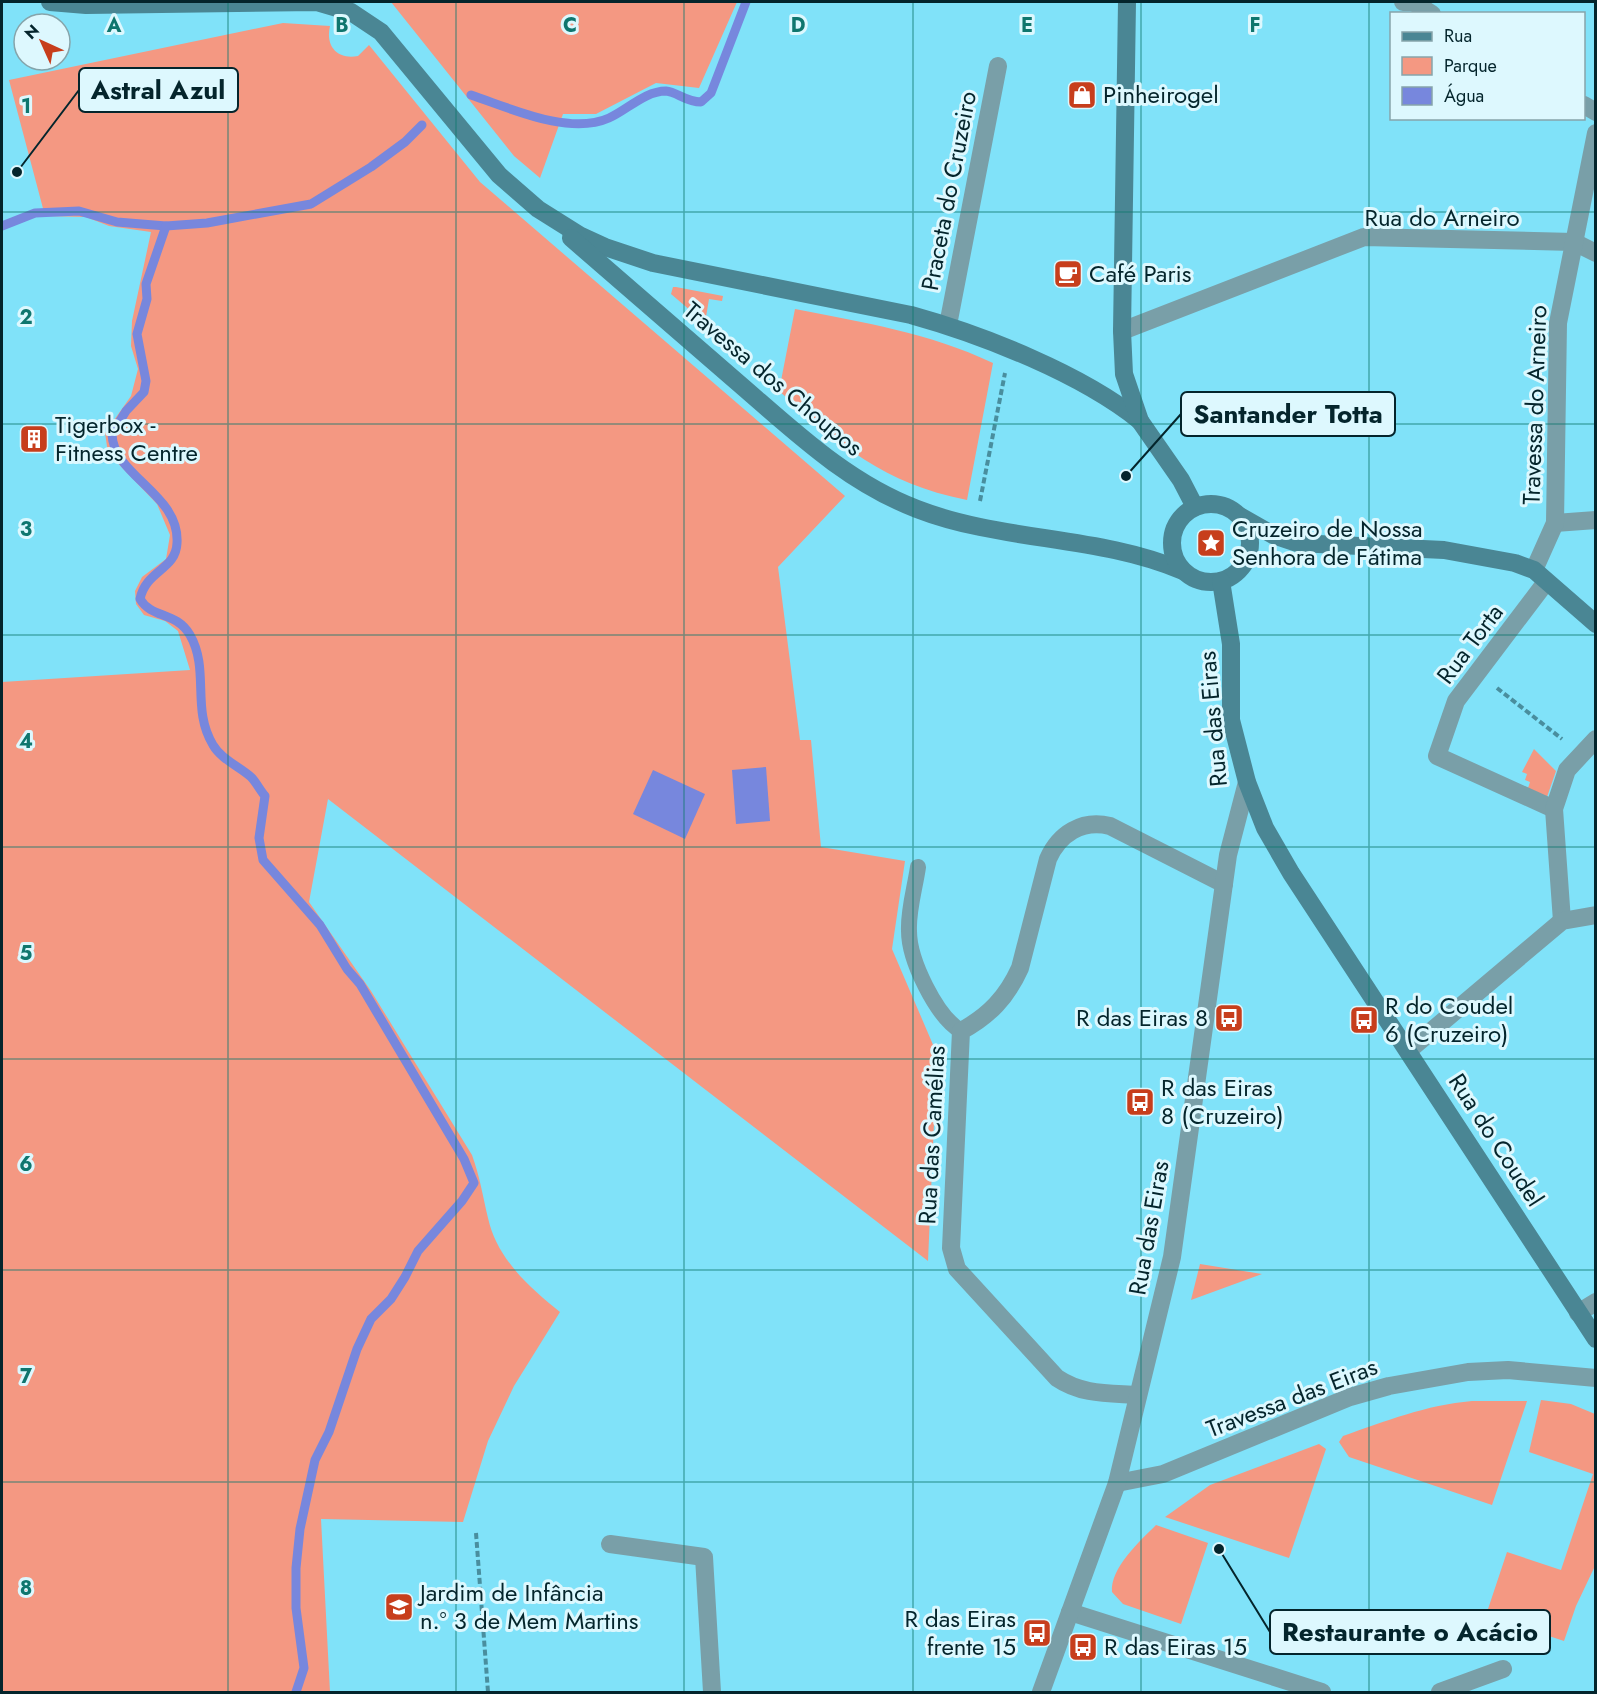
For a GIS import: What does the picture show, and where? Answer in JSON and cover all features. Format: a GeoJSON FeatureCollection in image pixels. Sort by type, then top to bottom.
{"type":"FeatureCollection","features":[{"type":"Feature","properties":{"kind":"street"},"geometry":{"type":"LineString","coordinates":[[50,2],[86,5],[317,2],[353,7],[381,32],[482,156],[538,209],[582,236],[629,256],[911,315],[948,326],[1084,383],[1116,401],[1140,421],[1181,480],[1195,507]]}},
{"type":"Feature","properties":{"kind":"street"},"geometry":{"type":"LineString","coordinates":[[1127,2],[1122,331],[1124,374],[1140,421]]}},
{"type":"Feature","properties":{"kind":"street"},"geometry":{"type":"LineString","coordinates":[[1403,2],[1413,2],[1429,12]]}},
{"type":"Feature","properties":{"kind":"street","name":"Praceta do Cruzeiro"},"geometry":{"type":"LineString","coordinates":[[948,326],[998,66]]}},
{"type":"Feature","properties":{"kind":"street","name":"Travessa do Arneiro"},"geometry":{"type":"LineString","coordinates":[[1540,576],[1555,523],[1558,323],[1596,133]]}},
{"type":"Feature","properties":{"kind":"street","name":"Travessa dos Choupos"},"geometry":{"type":"LineString","coordinates":[[538,209],[822,456],[844,472],[910,507],[976,526],[1124,553],[1183,571]]}},
{"type":"Feature","properties":{"kind":"street","name":"Rua do Arneiro"},"geometry":{"type":"LineString","coordinates":[[1122,331],[1364,237],[1574,242],[1596,253]]}},
{"type":"Feature","properties":{"kind":"street"},"geometry":{"type":"LineString","coordinates":[[1238,515],[1246,526],[1250,539],[1249,553],[1243,565],[1233,575],[1221,581],[1208,582],[1194,579],[1183,571],[1172,549],[1172,536],[1177,524],[1195,507],[1218,504],[1238,515],[1273,536],[1297,543],[1444,550],[1515,563],[1540,576],[1596,624]]}},
{"type":"Feature","properties":{"kind":"street"},"geometry":{"type":"LineString","coordinates":[[1555,523],[1596,520]]}},
{"type":"Feature","properties":{"kind":"street","name":"Rua Torta"},"geometry":{"type":"LineString","coordinates":[[1540,576],[1478,673],[1456,701],[1437,756],[1554,809]]}},
{"type":"Feature","properties":{"kind":"street","name":"Rua das Eiras"},"geometry":{"type":"LineString","coordinates":[[1041,1692],[1117,1483],[1172,1257],[1228,855],[1247,782],[1232,720],[1231,644],[1221,581]]}},
{"type":"Feature","properties":{"kind":"street"},"geometry":{"type":"LineString","coordinates":[[1562,921],[1554,809],[1567,770],[1596,739]]}},
{"type":"Feature","properties":{"kind":"street","name":"Rua do Coudel"},"geometry":{"type":"LineString","coordinates":[[1247,782],[1265,828],[1291,873],[1596,1338]]}},
{"type":"Feature","properties":{"kind":"street","name":"Rua das Camélias"},"geometry":{"type":"LineString","coordinates":[[1138,1395],[1085,1392],[1064,1383],[957,1269],[951,1248],[961,1031],[991,1012],[1013,984],[1020,968],[1048,859],[1056,844],[1069,832],[1094,824],[1110,826],[1224,884]]}},
{"type":"Feature","properties":{"kind":"street"},"geometry":{"type":"LineString","coordinates":[[1409,1050],[1562,921],[1596,915]]}},
{"type":"Feature","properties":{"kind":"street"},"geometry":{"type":"LineString","coordinates":[[1578,1313],[1596,1302]]}},
{"type":"Feature","properties":{"kind":"street","name":"Travessa das Eiras"},"geometry":{"type":"LineString","coordinates":[[1117,1483],[1163,1474],[1350,1397],[1389,1386],[1468,1372],[1508,1370],[1596,1378]]}},
{"type":"Feature","properties":{"kind":"street"},"geometry":{"type":"LineString","coordinates":[[610,1544],[704,1557],[712,1692]]}},
{"type":"Feature","properties":{"kind":"street"},"geometry":{"type":"LineString","coordinates":[[1070,1612],[1322,1692]]}},
{"type":"Feature","properties":{"kind":"street"},"geometry":{"type":"LineString","coordinates":[[1440,1692],[1503,1669]]}},
{"type":"Feature","properties":{"kind":"lane"},"geometry":{"type":"LineString","coordinates":[[918,867],[909,921],[910,945],[939,1010],[950,1024],[961,1031]]}},
{"type":"Feature","properties":{"kind":"path"},"geometry":{"type":"LineString","coordinates":[[976,526],[1004,380]]}},
{"type":"Feature","properties":{"kind":"path"},"geometry":{"type":"LineString","coordinates":[[1478,673],[1581,755]]}},
{"type":"Feature","properties":{"kind":"path"},"geometry":{"type":"LineString","coordinates":[[476,1533],[488,1692]]}},
{"type":"Feature","properties":{"kind":"green space"},"geometry":{"type":"Polygon","coordinates":[[[391,2],[737,2],[699,88],[656,83],[596,114],[563,114],[540,178],[514,156],[391,2]]]}},
{"type":"Feature","properties":{"kind":"green space"},"geometry":{"type":"Polygon","coordinates":[[[283,23],[330,26],[331,46],[344,56],[358,56],[369,45],[480,182],[845,496],[778,567],[800,740],[811,740],[821,847],[905,861],[892,949],[937,1054],[928,1261],[328,799],[309,902],[371,991],[472,1155],[492,1233],[499,1247],[526,1283],[560,1312],[514,1386],[488,1441],[463,1522],[321,1519],[330,1692],[2,1692],[2,682],[190,670],[178,631],[165,621],[144,615],[136,604],[135,591],[142,577],[166,559],[170,535],[157,504],[108,453],[105,433],[131,396],[138,369],[131,346],[132,321],[151,232],[109,226],[86,217],[45,216],[9,80],[47,72],[72,72],[72,67],[283,23]]]}},
{"type":"Feature","properties":{"kind":"green space"},"geometry":{"type":"Polygon","coordinates":[[[673,287],[723,296],[722,301],[709,299],[705,323],[671,294],[673,287]]]}},
{"type":"Feature","properties":{"kind":"green space"},"geometry":{"type":"Polygon","coordinates":[[[795,309],[920,336],[993,363],[967,500],[937,493],[887,473],[844,445],[779,391],[795,309]]]}},
{"type":"Feature","properties":{"kind":"green space"},"geometry":{"type":"Polygon","coordinates":[[[1534,749],[1556,771],[1547,797],[1528,788],[1530,782],[1525,780],[1527,774],[1522,772],[1534,749]]]}},
{"type":"Feature","properties":{"kind":"green space"},"geometry":{"type":"Polygon","coordinates":[[[1200,1264],[1262,1274],[1191,1300],[1200,1264]]]}},
{"type":"Feature","properties":{"kind":"green space"},"geometry":{"type":"Polygon","coordinates":[[[1541,1400],[1571,1404],[1595,1414],[1595,1566],[1576,1606],[1564,1641],[1486,1615],[1507,1552],[1561,1570],[1593,1474],[1529,1452],[1541,1400]]]}},
{"type":"Feature","properties":{"kind":"green space"},"geometry":{"type":"Polygon","coordinates":[[[1472,1401],[1527,1401],[1492,1505],[1349,1457],[1339,1442],[1343,1436],[1406,1414],[1472,1401]]]}},
{"type":"Feature","properties":{"kind":"green space"},"geometry":{"type":"Polygon","coordinates":[[[1319,1444],[1326,1449],[1289,1558],[1165,1517],[1210,1485],[1319,1444]]]}},
{"type":"Feature","properties":{"kind":"green space"},"geometry":{"type":"Polygon","coordinates":[[[1156,1525],[1208,1543],[1181,1624],[1123,1604],[1112,1592],[1113,1583],[1121,1564],[1156,1525]]]}},
{"type":"Feature","properties":{"kind":"water"},"geometry":{"type":"Polygon","coordinates":[[[766,767],[770,821],[736,824],[732,770],[766,767]]]}},
{"type":"Feature","properties":{"kind":"water"},"geometry":{"type":"Polygon","coordinates":[[[653,770],[705,794],[685,839],[633,814],[653,770]]]}},
{"type":"Feature","properties":{"kind":"waterway"},"geometry":{"type":"LineString","coordinates":[[471,95],[521,113],[576,124],[593,123],[609,118],[643,97],[658,92],[666,91],[701,102],[711,93],[746,2]]}},
{"type":"Feature","properties":{"kind":"waterway"},"geometry":{"type":"LineString","coordinates":[[2,226],[35,213],[79,211],[117,222],[166,226],[207,223],[311,204],[371,167],[405,142],[422,125]]}},
{"type":"Feature","properties":{"kind":"waterway"},"geometry":{"type":"LineString","coordinates":[[166,226],[146,284],[147,299],[137,334],[146,381],[144,392],[126,411],[112,434],[115,449],[123,462],[158,498],[168,511],[175,526],[177,543],[172,559],[148,582],[140,599],[151,610],[178,622],[190,635],[199,662],[203,718],[213,745],[226,759],[251,777],[265,796],[259,838],[263,860],[320,925],[347,969],[360,984],[464,1159],[474,1183],[462,1201],[418,1251],[391,1299],[371,1319],[357,1349],[329,1432],[315,1460],[300,1529],[296,1568],[296,1608],[304,1668],[296,1692]]}},
{"type":"Feature","properties":{"kind":"place","name":"Pinheirogel"},"geometry":{"type":"Point","coordinates":[1082,95]}},
{"type":"Feature","properties":{"kind":"place","name":"Astral Azul"},"geometry":{"type":"Point","coordinates":[17,172]}},
{"type":"Feature","properties":{"kind":"place","name":"Café Paris"},"geometry":{"type":"Point","coordinates":[1068,274]}},
{"type":"Feature","properties":{"kind":"place","name":"Tigerbox - Fitness Centre"},"geometry":{"type":"Point","coordinates":[34,439]}},
{"type":"Feature","properties":{"kind":"place","name":"Santander Totta"},"geometry":{"type":"Point","coordinates":[1126,476]}},
{"type":"Feature","properties":{"kind":"place","name":"Cruzeiro de Nossa Senhora de Fátima"},"geometry":{"type":"Point","coordinates":[1211,543]}},
{"type":"Feature","properties":{"kind":"place","name":"R das Eiras 8"},"geometry":{"type":"Point","coordinates":[1229,1018]}},
{"type":"Feature","properties":{"kind":"place","name":"R do Coudel 6 (Cruzeiro)"},"geometry":{"type":"Point","coordinates":[1364,1020]}},
{"type":"Feature","properties":{"kind":"place","name":"R das Eiras 8 (Cruzeiro)"},"geometry":{"type":"Point","coordinates":[1140,1102]}},
{"type":"Feature","properties":{"kind":"place","name":"Restaurante o Acácio"},"geometry":{"type":"Point","coordinates":[1219,1549]}},
{"type":"Feature","properties":{"kind":"place","name":"Jardim de Infância n.º 3 de Mem Martins"},"geometry":{"type":"Point","coordinates":[399,1607]}},
{"type":"Feature","properties":{"kind":"place","name":"R das Eiras frente 15"},"geometry":{"type":"Point","coordinates":[1037,1633]}},
{"type":"Feature","properties":{"kind":"place","name":"R das Eiras 15"},"geometry":{"type":"Point","coordinates":[1083,1647]}}]}
